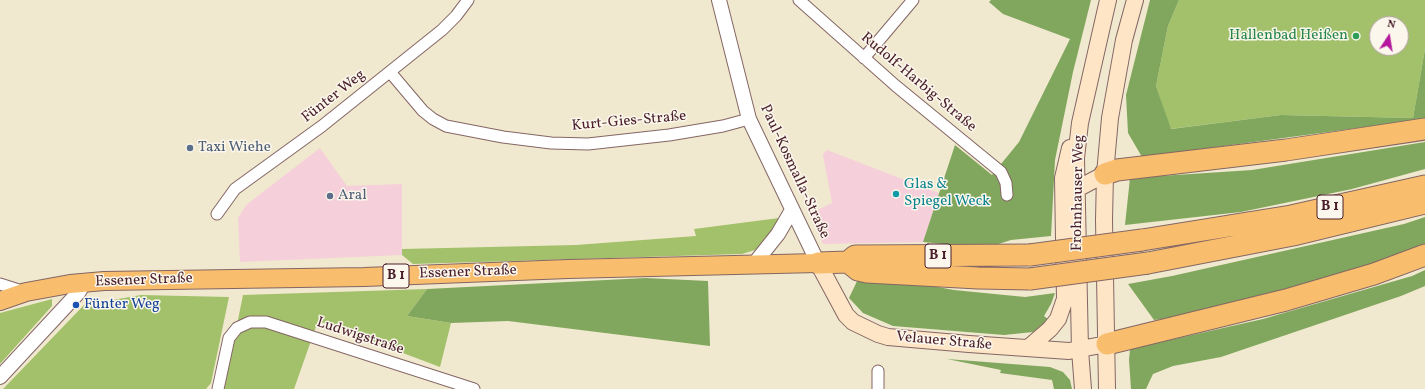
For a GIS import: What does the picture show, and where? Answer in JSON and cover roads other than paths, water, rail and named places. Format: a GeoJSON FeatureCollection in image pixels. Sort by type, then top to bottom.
{"type":"FeatureCollection","features":[{"type":"Feature","properties":{"kind":"highway"},"geometry":{"type":"LineString","coordinates":[[1106,174],[1117,170],[1286,150],[1425,129]]}},
{"type":"Feature","properties":{"kind":"highway","name":"B 1"},"geometry":{"type":"LineString","coordinates":[[818,263],[848,262],[855,256],[1030,255],[1142,240],[1291,216],[1425,186]]}},
{"type":"Feature","properties":{"kind":"highway"},"geometry":{"type":"LineString","coordinates":[[848,262],[858,270],[867,272],[978,278],[1030,279],[1148,263],[1292,235],[1425,203]]}},
{"type":"Feature","properties":{"kind":"highway"},"geometry":{"type":"LineString","coordinates":[[1107,344],[1286,300],[1374,274],[1425,255]]}},
{"type":"Feature","properties":{"kind":"main road","name":"Frohnhauser Weg"},"geometry":{"type":"LineString","coordinates":[[1083,389],[1080,350],[1076,158],[1080,123],[1108,0]]}},
{"type":"Feature","properties":{"kind":"main road","name":"Frohnhauser Weg"},"geometry":{"type":"LineString","coordinates":[[1107,389],[1104,220],[1110,118],[1124,40],[1135,0]]}},
{"type":"Feature","properties":{"kind":"main road"},"geometry":{"type":"LineString","coordinates":[[1028,348],[1058,320],[1065,299],[1063,178],[1067,155],[1080,123]]}},
{"type":"Feature","properties":{"kind":"main road"},"geometry":{"type":"LineString","coordinates":[[1076,190],[1106,174]]}},
{"type":"Feature","properties":{"kind":"main road","name":"Velauer Straße"},"geometry":{"type":"LineString","coordinates":[[818,263],[846,315],[853,322],[888,337],[1069,351],[1107,344]]}},
{"type":"Feature","properties":{"kind":"main road","name":"Essener Straße"},"geometry":{"type":"LineString","coordinates":[[0,301],[26,292],[85,282],[154,279],[364,278],[818,263]]}},
{"type":"Feature","properties":{"kind":"street","name":"Fünter Weg"},"geometry":{"type":"LineString","coordinates":[[217,214],[235,189],[322,126],[450,24],[468,0]]}},
{"type":"Feature","properties":{"kind":"street","name":"Paul-Kosmalla-Straße"},"geometry":{"type":"LineString","coordinates":[[719,0],[749,119],[818,263]]}},
{"type":"Feature","properties":{"kind":"street","name":"Rudolf-Harbig-Straße"},"geometry":{"type":"LineString","coordinates":[[798,0],[864,58],[1001,172],[1006,183],[1007,195]]}},
{"type":"Feature","properties":{"kind":"street"},"geometry":{"type":"LineString","coordinates":[[864,58],[913,0]]}},
{"type":"Feature","properties":{"kind":"street","name":"Kurt-Gies-Straße"},"geometry":{"type":"LineString","coordinates":[[390,72],[423,111],[433,119],[446,126],[503,137],[551,143],[588,144],[668,135],[723,126],[749,119]]}},
{"type":"Feature","properties":{"kind":"street"},"geometry":{"type":"LineString","coordinates":[[754,264],[778,234],[792,210]]}},
{"type":"Feature","properties":{"kind":"street"},"geometry":{"type":"LineString","coordinates":[[0,377],[78,293],[85,282]]}},
{"type":"Feature","properties":{"kind":"street"},"geometry":{"type":"LineString","coordinates":[[0,284],[26,292]]}},
{"type":"Feature","properties":{"kind":"street","name":"Ludwigstraße"},"geometry":{"type":"LineString","coordinates":[[218,389],[229,338],[237,328],[250,322],[266,322],[474,389]]}},
{"type":"Feature","properties":{"kind":"street"},"geometry":{"type":"LineString","coordinates":[[878,370],[878,389]]}},
{"type":"Feature","properties":{"kind":"place","name":"Hallenbad Heißen"},"geometry":{"type":"Point","coordinates":[1356,36]}},
{"type":"Feature","properties":{"kind":"place","name":"Taxi Wiehe"},"geometry":{"type":"Point","coordinates":[190,148]}},
{"type":"Feature","properties":{"kind":"place","name":"Glas & Spiegel Weck"},"geometry":{"type":"Point","coordinates":[896,194]}},
{"type":"Feature","properties":{"kind":"place","name":"Aral"},"geometry":{"type":"Point","coordinates":[330,196]}},
{"type":"Feature","properties":{"kind":"place","name":"Fünter Weg"},"geometry":{"type":"Point","coordinates":[76,305]}}]}
